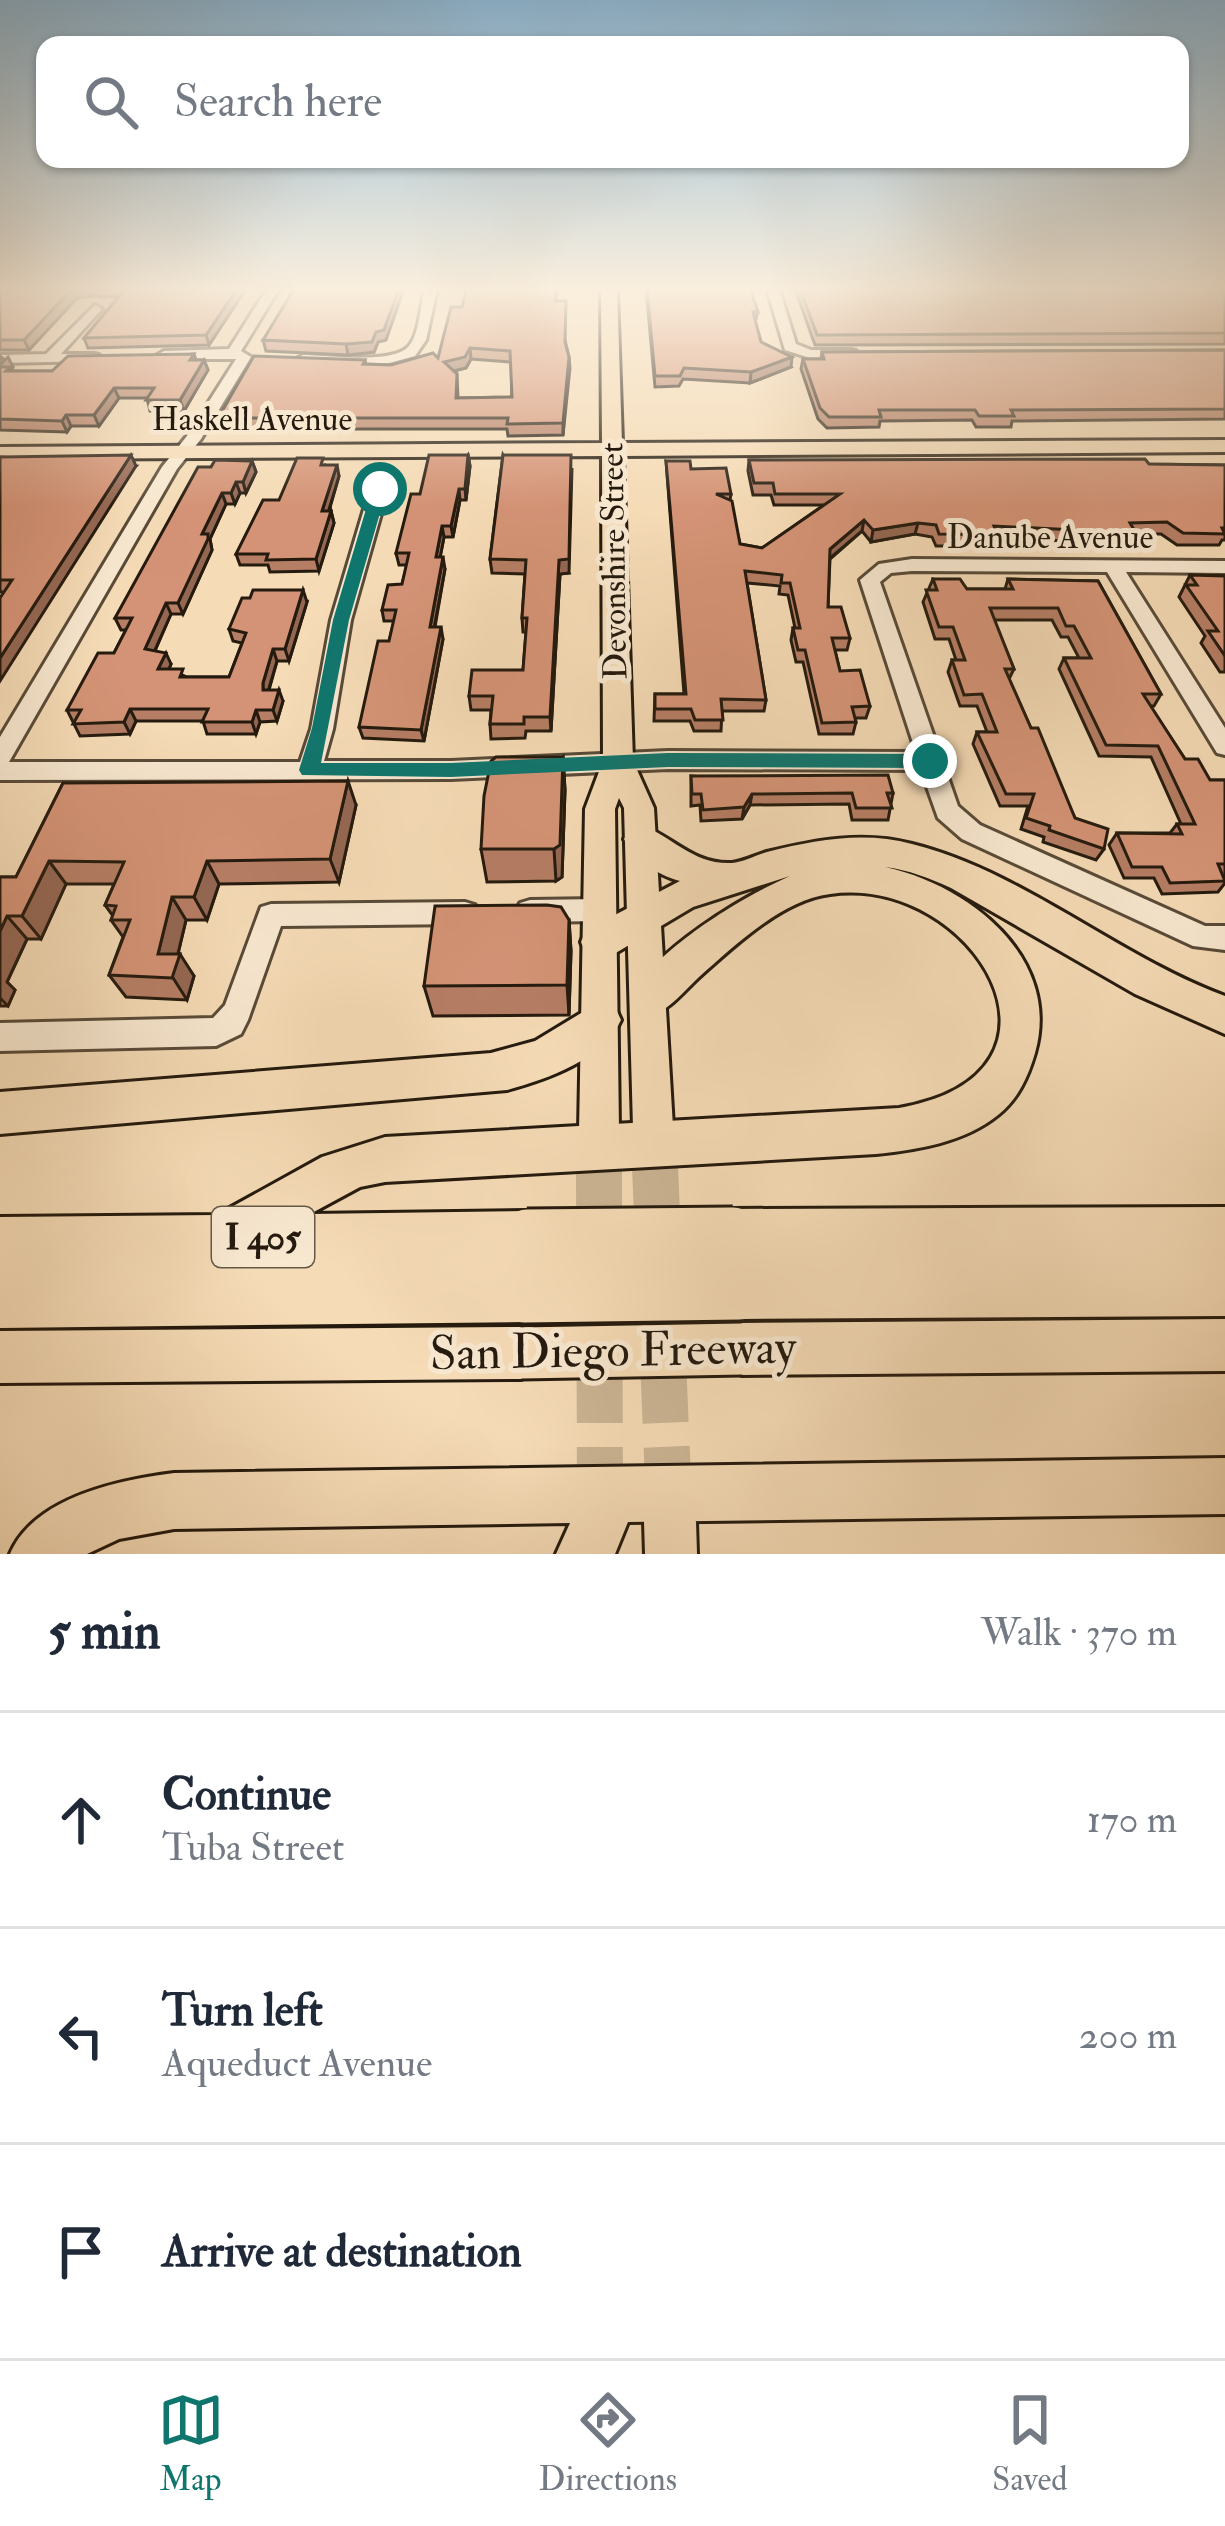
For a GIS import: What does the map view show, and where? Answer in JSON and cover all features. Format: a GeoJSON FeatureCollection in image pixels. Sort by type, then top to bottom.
{"type":"FeatureCollection","features":[{"type":"Feature","properties":{"kind":"highway"},"geometry":{"type":"LineString","coordinates":[[641,838],[676,866],[730,877]]}},
{"type":"Feature","properties":{"kind":"highway"},"geometry":{"type":"LineString","coordinates":[[600,926],[730,877],[846,852],[918,860],[988,890],[1146,981],[1225,1015]]}},
{"type":"Feature","properties":{"kind":"highway"},"geometry":{"type":"LineString","coordinates":[[224,1237],[364,1162],[844,1134],[934,1121],[982,1102],[999,1085],[1017,1049],[1020,1028],[1006,968],[980,931],[930,895],[875,878],[824,879],[770,902],[650,999]]}},
{"type":"Feature","properties":{"kind":"highway"},"geometry":{"type":"LineString","coordinates":[[0,1113],[491,1073],[545,1060],[572,1046],[601,1020]]}},
{"type":"Feature","properties":{"kind":"highway"},"geometry":{"type":"LineString","coordinates":[[736,1266],[1225,1231]]}},
{"type":"Feature","properties":{"kind":"highway","name":"I 405"},"geometry":{"type":"LineString","coordinates":[[0,1241],[224,1237],[526,1268]]}},
{"type":"Feature","properties":{"kind":"highway"},"geometry":{"type":"LineString","coordinates":[[736,1266],[1225,1291]]}},
{"type":"Feature","properties":{"kind":"highway"},"geometry":{"type":"LineString","coordinates":[[0,1277],[736,1266],[1225,1267]]}},
{"type":"Feature","properties":{"kind":"highway"},"geometry":{"type":"LineString","coordinates":[[0,1303],[526,1268]]}},
{"type":"Feature","properties":{"kind":"highway","name":"San Diego Freeway"},"geometry":{"type":"LineString","coordinates":[[0,1357],[1225,1345]]}},
{"type":"Feature","properties":{"kind":"highway"},"geometry":{"type":"LineString","coordinates":[[39,1554],[94,1517],[128,1506],[174,1501],[1225,1486]]}},
{"type":"Feature","properties":{"kind":"main road","name":"Devonshire Street"},"geometry":{"type":"LineString","coordinates":[[599,1132],[600,808],[618,761],[610,362]]}},
{"type":"Feature","properties":{"kind":"main road","name":"Haskell Avenue"},"geometry":{"type":"LineString","coordinates":[[0,453],[1225,446]]}},
{"type":"Feature","properties":{"kind":"main road","name":"Devonshire Street"},"geometry":{"type":"LineString","coordinates":[[618,761],[639,808],[653,1127]]}},
{"type":"Feature","properties":{"kind":"street"},"geometry":{"type":"LineString","coordinates":[[0,757],[170,467],[196,440],[235,362]]}},
{"type":"Feature","properties":{"kind":"street"},"geometry":{"type":"LineString","coordinates":[[309,770],[322,728],[341,620],[380,489]]}},
{"type":"Feature","properties":{"kind":"street","name":"Danube Avenue"},"geometry":{"type":"LineString","coordinates":[[930,761],[872,590],[876,573],[912,565],[1225,567]]}},
{"type":"Feature","properties":{"kind":"street"},"geometry":{"type":"LineString","coordinates":[[1114,568],[1225,747]]}},
{"type":"Feature","properties":{"kind":"street"},"geometry":{"type":"LineString","coordinates":[[0,772],[451,770],[618,761],[930,761],[946,811],[971,832],[1203,938],[1225,938]]}},
{"type":"Feature","properties":{"kind":"street"},"geometry":{"type":"LineString","coordinates":[[0,1037],[202,1034],[230,1024],[272,915],[600,926]]}},
{"type":"Feature","properties":{"kind":"building"},"geometry":{"type":"Polygon","coordinates":[[[62,362],[203,362],[180,400],[146,400],[154,388],[114,388],[94,415],[66,415],[62,421],[0,419],[0,367],[52,371],[62,362]]]}},
{"type":"Feature","properties":{"kind":"building"},"geometry":{"type":"Polygon","coordinates":[[[251,362],[446,362],[457,374],[456,398],[512,397],[510,362],[569,362],[563,423],[507,424],[508,418],[218,418],[251,362]]]}},
{"type":"Feature","properties":{"kind":"building"},"geometry":{"type":"Polygon","coordinates":[[[654,362],[780,362],[751,372],[684,368],[680,376],[655,376],[654,362]]]}},
{"type":"Feature","properties":{"kind":"building"},"geometry":{"type":"Polygon","coordinates":[[[804,362],[1225,362],[1225,409],[1011,410],[1014,416],[979,416],[975,410],[879,410],[881,417],[829,417],[820,408],[804,362]]]}},
{"type":"Feature","properties":{"kind":"building"},"geometry":{"type":"Polygon","coordinates":[[[131,455],[0,658],[0,598],[12,580],[0,580],[0,457],[131,455]]]}},
{"type":"Feature","properties":{"kind":"building"},"geometry":{"type":"Polygon","coordinates":[[[429,455],[468,455],[465,489],[459,489],[451,526],[442,526],[436,557],[443,557],[430,627],[441,627],[421,730],[359,727],[378,641],[389,641],[396,610],[382,610],[388,585],[402,584],[409,553],[396,553],[411,494],[420,494],[429,455]]]}},
{"type":"Feature","properties":{"kind":"building"},"geometry":{"type":"Polygon","coordinates":[[[503,455],[571,455],[569,559],[559,560],[550,717],[524,717],[524,724],[490,724],[493,696],[469,696],[472,670],[523,670],[526,560],[490,559],[503,455]]]}},
{"type":"Feature","properties":{"kind":"building"},"geometry":{"type":"Polygon","coordinates":[[[297,458],[323,458],[321,465],[337,465],[322,511],[331,511],[316,559],[266,560],[268,554],[236,554],[263,500],[279,500],[297,458]]]}},
{"type":"Feature","properties":{"kind":"building"},"geometry":{"type":"Polygon","coordinates":[[[1145,459],[1149,464],[1225,465],[1225,534],[1183,533],[1167,522],[1130,523],[1136,533],[994,526],[998,535],[939,534],[936,525],[873,530],[864,520],[830,549],[828,607],[841,607],[850,638],[832,638],[840,671],[860,670],[870,706],[852,707],[856,722],[822,723],[805,650],[798,650],[793,628],[800,628],[790,583],[781,583],[782,575],[745,571],[766,700],[721,699],[723,720],[695,720],[691,709],[655,709],[655,694],[686,694],[666,461],[690,461],[691,469],[726,468],[731,494],[716,494],[732,501],[740,544],[762,548],[840,494],[775,494],[773,483],[754,483],[749,460],[1145,459]]]}},
{"type":"Feature","properties":{"kind":"building"},"geometry":{"type":"Polygon","coordinates":[[[215,460],[252,461],[243,482],[236,482],[231,493],[222,493],[202,534],[208,534],[208,539],[178,603],[166,603],[145,649],[166,653],[158,669],[183,669],[180,677],[229,677],[246,633],[229,629],[242,598],[250,598],[253,590],[303,590],[285,649],[273,649],[263,683],[263,690],[279,690],[273,710],[256,710],[252,722],[202,722],[208,709],[130,709],[124,722],[73,724],[81,710],[67,710],[98,653],[114,653],[132,618],[115,618],[198,467],[211,467],[215,460]]]}},
{"type":"Feature","properties":{"kind":"building"},"geometry":{"type":"Polygon","coordinates":[[[1190,575],[1225,576],[1225,656],[1208,631],[1218,631],[1186,585],[1197,585],[1190,575]]]}},
{"type":"Feature","properties":{"kind":"building"},"geometry":{"type":"Polygon","coordinates":[[[933,579],[960,579],[967,589],[1013,589],[1008,579],[1098,581],[1161,694],[1143,694],[1185,759],[1198,759],[1210,780],[1225,780],[1225,864],[1218,864],[1225,881],[1170,883],[1162,867],[1132,867],[1117,833],[1182,834],[1177,824],[1195,824],[1158,746],[1106,745],[1064,658],[1091,658],[1058,608],[990,608],[1014,669],[1005,669],[1031,728],[1038,728],[1075,818],[1108,829],[1104,849],[1026,818],[1034,794],[1006,794],[977,732],[997,732],[982,694],[964,695],[952,660],[965,660],[953,627],[939,627],[926,590],[937,590],[933,579]]]}},
{"type":"Feature","properties":{"kind":"building"},"geometry":{"type":"Polygon","coordinates":[[[496,757],[563,757],[560,845],[554,849],[481,849],[484,796],[491,761],[496,757]]]}},
{"type":"Feature","properties":{"kind":"building"},"geometry":{"type":"Polygon","coordinates":[[[888,775],[892,808],[856,808],[852,793],[752,794],[744,807],[703,810],[701,794],[692,794],[691,776],[888,775]]]}},
{"type":"Feature","properties":{"kind":"building"},"geometry":{"type":"Polygon","coordinates":[[[348,781],[330,859],[207,861],[194,897],[172,897],[158,954],[180,954],[172,978],[109,975],[130,920],[111,920],[116,906],[105,905],[124,862],[49,861],[22,916],[7,916],[0,931],[0,877],[16,877],[63,783],[348,781]]]}},
{"type":"Feature","properties":{"kind":"building"},"geometry":{"type":"Polygon","coordinates":[[[435,906],[561,907],[569,920],[567,985],[424,986],[435,906]]]}},
{"type":"Feature","properties":{"kind":"tunnel"},"geometry":{"type":"LineString","coordinates":[[653,1127],[655,1170]]}},
{"type":"Feature","properties":{"kind":"tunnel"},"geometry":{"type":"LineString","coordinates":[[599,1131],[599,1167]]}},
{"type":"Feature","properties":{"kind":"tunnel"},"geometry":{"type":"LineString","coordinates":[[599,1167],[600,1503]]}},
{"type":"Feature","properties":{"kind":"tunnel"},"geometry":{"type":"LineString","coordinates":[[655,1167],[669,1504]]}},
{"type":"Feature","properties":{"kind":"route"},"geometry":{"type":"LineString","coordinates":[[380,489],[341,620],[322,728],[309,770],[451,770],[668,760],[930,761]]}}]}
